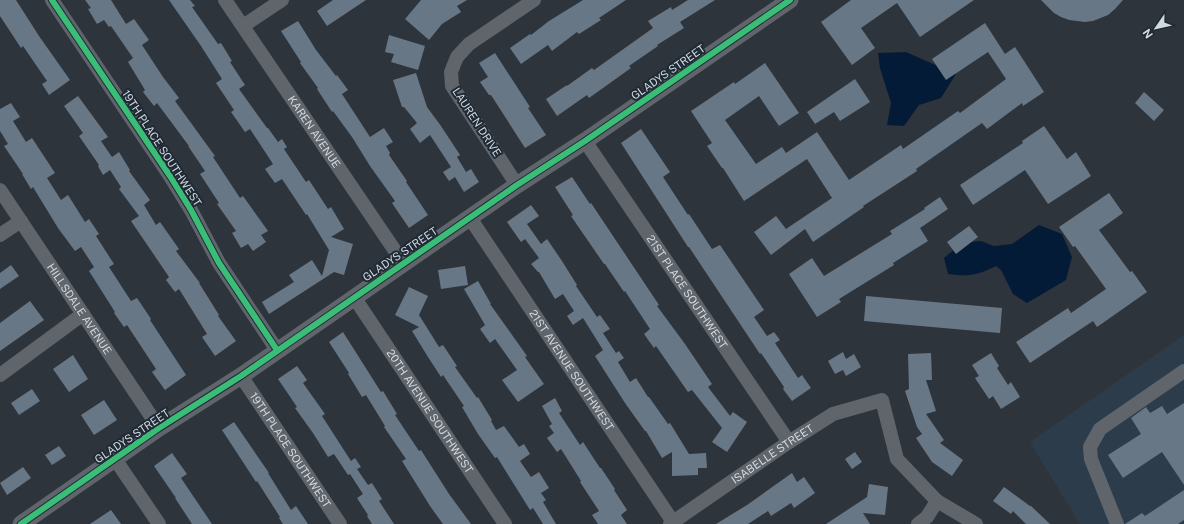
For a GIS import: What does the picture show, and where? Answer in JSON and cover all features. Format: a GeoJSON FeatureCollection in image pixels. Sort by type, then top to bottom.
{"type":"FeatureCollection","features":[{"type":"Feature","properties":{"kind":"street","name":"19TH PLACE SOUTHWEST"},"geometry":{"type":"LineString","coordinates":[[52,0],[170,176],[191,210],[219,263],[277,350]]}},
{"type":"Feature","properties":{"kind":"street","name":"KAREN AVENUE"},"geometry":{"type":"LineString","coordinates":[[226,0],[404,264]]}},
{"type":"Feature","properties":{"kind":"street"},"geometry":{"type":"LineString","coordinates":[[243,26],[282,0]]}},
{"type":"Feature","properties":{"kind":"street","name":"LAUREN DRIVE"},"geometry":{"type":"LineString","coordinates":[[517,185],[452,86],[451,72],[456,57],[469,44],[534,0]]}},
{"type":"Feature","properties":{"kind":"street","name":"GLADYS STREET"},"geometry":{"type":"LineString","coordinates":[[21,524],[159,428],[241,376],[517,185],[585,141],[790,0]]}},
{"type":"Feature","properties":{"kind":"street","name":"21ST PLACE SOUTHWEST"},"geometry":{"type":"LineString","coordinates":[[585,141],[789,442]]}},
{"type":"Feature","properties":{"kind":"street","name":"HILLSDALE AVENUE"},"geometry":{"type":"LineString","coordinates":[[0,190],[159,428]]}},
{"type":"Feature","properties":{"kind":"street","name":"21ST AVENUE SOUTHWEST"},"geometry":{"type":"LineString","coordinates":[[470,218],[671,523]]}},
{"type":"Feature","properties":{"kind":"street"},"geometry":{"type":"LineString","coordinates":[[0,235],[21,221]]}},
{"type":"Feature","properties":{"kind":"street","name":"20TH AVENUE SOUTHWEST"},"geometry":{"type":"LineString","coordinates":[[354,298],[505,524]]}},
{"type":"Feature","properties":{"kind":"street"},"geometry":{"type":"LineString","coordinates":[[0,375],[83,314]]}},
{"type":"Feature","properties":{"kind":"street"},"geometry":{"type":"LineString","coordinates":[[1117,524],[1091,459],[1090,446],[1100,429],[1184,371]]}},
{"type":"Feature","properties":{"kind":"street","name":"19TH PLACE SOUTHWEST"},"geometry":{"type":"LineString","coordinates":[[241,376],[340,524]]}},
{"type":"Feature","properties":{"kind":"street","name":"ISABELLE STREET"},"geometry":{"type":"LineString","coordinates":[[671,523],[789,442],[833,414],[882,400],[897,459],[937,501]]}},
{"type":"Feature","properties":{"kind":"street"},"geometry":{"type":"LineString","coordinates":[[115,459],[159,524]]}},
{"type":"Feature","properties":{"kind":"street"},"geometry":{"type":"LineString","coordinates":[[918,524],[927,517],[937,501],[976,524]]}},
{"type":"Feature","properties":{"kind":"shaded area"},"geometry":{"type":"Polygon","coordinates":[[[1184,335],[1184,363],[1096,424],[1084,444],[1110,524],[1080,524],[1030,442],[1184,335]]]}},
{"type":"Feature","properties":{"kind":"shaded area"},"geometry":{"type":"Polygon","coordinates":[[[1184,378],[1184,524],[1124,524],[1098,457],[1096,447],[1105,433],[1184,378]]]}},
{"type":"Feature","properties":{"kind":"water"},"geometry":{"type":"Polygon","coordinates":[[[906,52],[956,74],[941,98],[919,105],[904,126],[887,125],[891,103],[880,68],[878,53],[906,52]]]}},
{"type":"Feature","properties":{"kind":"water"},"geometry":{"type":"Polygon","coordinates":[[[1039,225],[1062,234],[1072,257],[1066,280],[1027,303],[1013,294],[1001,270],[996,266],[973,274],[948,274],[944,258],[962,243],[981,241],[994,246],[1012,244],[1039,225]]]}},
{"type":"Feature","properties":{"kind":"building"},"geometry":{"type":"Polygon","coordinates":[[[0,0],[16,0],[70,80],[49,95],[42,84],[47,81],[23,46],[21,48],[0,16],[0,0]]]}},
{"type":"Feature","properties":{"kind":"building"},"geometry":{"type":"Polygon","coordinates":[[[85,0],[111,0],[126,24],[134,19],[149,40],[142,45],[179,98],[175,101],[215,156],[213,157],[240,198],[243,196],[268,231],[261,235],[266,242],[253,251],[248,244],[241,248],[232,233],[236,231],[217,204],[219,203],[200,174],[205,171],[189,146],[157,103],[154,106],[143,92],[145,90],[128,62],[133,58],[111,26],[109,27],[104,20],[97,24],[88,9],[91,8],[85,0]]]}},
{"type":"Feature","properties":{"kind":"building"},"geometry":{"type":"Polygon","coordinates":[[[169,0],[190,0],[195,6],[192,7],[218,44],[221,43],[232,61],[230,62],[245,85],[239,89],[278,142],[282,139],[287,147],[284,149],[306,182],[309,180],[328,209],[331,207],[344,229],[331,237],[353,244],[344,275],[334,272],[269,314],[262,302],[294,282],[289,275],[312,260],[322,276],[329,250],[307,214],[306,215],[282,179],[275,183],[265,169],[273,164],[250,129],[245,132],[231,112],[234,110],[216,83],[222,79],[169,0]]]}},
{"type":"Feature","properties":{"kind":"building"},"geometry":{"type":"Polygon","coordinates":[[[333,0],[366,0],[327,26],[317,11],[333,0]]]}},
{"type":"Feature","properties":{"kind":"building"},"geometry":{"type":"Polygon","coordinates":[[[421,0],[467,0],[457,6],[461,12],[442,24],[429,40],[405,19],[421,0]]]}},
{"type":"Feature","properties":{"kind":"building"},"geometry":{"type":"Polygon","coordinates":[[[583,0],[626,0],[599,18],[601,20],[579,34],[577,32],[552,51],[548,45],[521,64],[510,48],[583,0]]]}},
{"type":"Feature","properties":{"kind":"building"},"geometry":{"type":"Polygon","coordinates":[[[688,0],[715,0],[680,22],[684,28],[657,45],[658,46],[629,66],[631,68],[589,98],[587,95],[557,116],[546,99],[592,68],[594,70],[653,28],[648,21],[671,7],[672,10],[688,0]]]}},
{"type":"Feature","properties":{"kind":"building"},"geometry":{"type":"Polygon","coordinates":[[[851,0],[974,0],[920,37],[897,3],[861,28],[875,48],[852,65],[821,22],[851,0]]]}},
{"type":"Feature","properties":{"kind":"building"},"geometry":{"type":"Polygon","coordinates":[[[1041,0],[1123,0],[1108,15],[1093,21],[1085,22],[1069,20],[1061,17],[1054,13],[1041,0]]]}},
{"type":"Feature","properties":{"kind":"building"},"geometry":{"type":"Polygon","coordinates":[[[298,21],[316,50],[348,90],[342,94],[370,137],[384,128],[393,142],[386,146],[390,153],[389,155],[428,215],[409,228],[392,203],[395,201],[370,166],[352,137],[333,111],[332,112],[281,31],[298,21]]]}},
{"type":"Feature","properties":{"kind":"building"},"geometry":{"type":"Polygon","coordinates":[[[985,23],[1005,54],[1015,47],[1044,92],[1023,106],[1022,103],[987,129],[982,123],[916,169],[917,171],[863,206],[864,207],[813,242],[805,229],[771,255],[754,232],[776,216],[786,229],[832,198],[807,159],[744,201],[707,146],[712,143],[691,111],[734,82],[735,84],[765,63],[799,113],[779,126],[759,96],[725,120],[756,164],[782,147],[786,153],[817,132],[849,180],[901,145],[903,149],[958,111],[960,113],[1006,79],[988,52],[946,80],[932,59],[985,23]]]}},
{"type":"Feature","properties":{"kind":"building"},"geometry":{"type":"Polygon","coordinates":[[[389,35],[425,46],[418,70],[391,62],[394,54],[385,52],[389,35]]]}},
{"type":"Feature","properties":{"kind":"building"},"geometry":{"type":"Polygon","coordinates":[[[495,53],[530,107],[528,108],[546,135],[525,148],[491,95],[489,95],[480,82],[488,77],[479,63],[495,53]]]}},
{"type":"Feature","properties":{"kind":"building"},"geometry":{"type":"Polygon","coordinates":[[[416,73],[427,107],[460,155],[457,157],[466,172],[471,169],[479,182],[464,192],[455,177],[449,181],[443,172],[451,167],[430,135],[420,143],[410,129],[417,123],[404,107],[402,107],[393,80],[416,73]]]}},
{"type":"Feature","properties":{"kind":"building"},"geometry":{"type":"Polygon","coordinates":[[[855,79],[870,102],[840,121],[834,112],[815,124],[807,112],[855,79]]]}},
{"type":"Feature","properties":{"kind":"building"},"geometry":{"type":"Polygon","coordinates":[[[1144,92],[1164,110],[1154,121],[1135,103],[1144,92]]]}},
{"type":"Feature","properties":{"kind":"building"},"geometry":{"type":"Polygon","coordinates":[[[78,96],[108,137],[101,141],[112,157],[119,152],[130,170],[129,171],[150,200],[144,205],[156,225],[160,222],[179,249],[176,251],[200,283],[219,315],[218,316],[236,341],[215,356],[202,337],[207,334],[179,289],[175,292],[166,280],[169,277],[131,221],[139,216],[119,189],[121,187],[110,170],[103,175],[98,166],[99,165],[79,136],[83,133],[64,106],[78,96]]]}},
{"type":"Feature","properties":{"kind":"building"},"geometry":{"type":"Polygon","coordinates":[[[11,103],[20,117],[13,121],[26,142],[32,138],[55,173],[47,178],[61,200],[68,195],[85,222],[89,219],[99,234],[96,236],[114,264],[109,267],[131,301],[137,298],[186,375],[165,390],[152,372],[156,369],[127,325],[124,327],[114,313],[115,312],[89,271],[94,267],[81,247],[75,251],[58,228],[33,187],[31,189],[23,174],[4,146],[8,144],[0,131],[0,109],[11,103]]]}},
{"type":"Feature","properties":{"kind":"building"},"geometry":{"type":"Polygon","coordinates":[[[1044,126],[1067,159],[1076,152],[1091,176],[1048,204],[1025,170],[973,205],[960,185],[1023,143],[1022,141],[1044,126]]]}},
{"type":"Feature","properties":{"kind":"building"},"geometry":{"type":"Polygon","coordinates":[[[641,129],[670,172],[663,177],[688,215],[689,214],[712,249],[720,245],[764,310],[754,317],[767,336],[774,332],[780,340],[775,343],[798,378],[802,375],[811,388],[792,401],[783,389],[784,387],[688,247],[621,143],[641,129]]]}},
{"type":"Feature","properties":{"kind":"building"},"geometry":{"type":"Polygon","coordinates":[[[572,177],[659,305],[657,306],[712,384],[708,387],[730,416],[733,412],[747,422],[727,452],[712,442],[722,428],[692,390],[688,392],[656,346],[654,348],[644,334],[650,329],[625,291],[624,292],[571,216],[573,215],[555,187],[572,177]]]}},
{"type":"Feature","properties":{"kind":"building"},"geometry":{"type":"Polygon","coordinates":[[[1109,193],[1123,213],[1099,230],[1147,292],[1097,327],[1093,321],[1030,363],[1016,342],[1068,308],[1071,313],[1106,289],[1075,246],[1073,247],[1059,227],[1109,193]]]}},
{"type":"Feature","properties":{"kind":"building"},"geometry":{"type":"Polygon","coordinates":[[[940,197],[948,209],[920,228],[928,241],[893,263],[894,265],[839,299],[841,302],[817,317],[789,274],[812,258],[824,276],[892,234],[890,231],[925,209],[924,208],[940,197]]]}},
{"type":"Feature","properties":{"kind":"building"},"geometry":{"type":"Polygon","coordinates":[[[531,205],[539,216],[527,224],[541,244],[547,239],[597,317],[600,315],[610,329],[603,333],[616,353],[619,351],[624,358],[618,362],[630,382],[636,378],[668,424],[670,423],[689,454],[706,453],[707,468],[698,468],[698,475],[672,476],[672,452],[662,458],[646,431],[625,403],[595,356],[603,350],[583,318],[573,325],[567,316],[574,311],[563,294],[555,299],[539,272],[531,264],[539,258],[525,239],[521,242],[507,222],[531,205]]]}},
{"type":"Feature","properties":{"kind":"building"},"geometry":{"type":"Polygon","coordinates":[[[969,226],[978,237],[956,254],[947,242],[969,226]]]}},
{"type":"Feature","properties":{"kind":"building"},"geometry":{"type":"Polygon","coordinates":[[[11,265],[19,276],[0,289],[0,273],[11,265]]]}},
{"type":"Feature","properties":{"kind":"building"},"geometry":{"type":"Polygon","coordinates":[[[465,266],[468,285],[441,289],[438,270],[465,266]]]}},
{"type":"Feature","properties":{"kind":"building"},"geometry":{"type":"Polygon","coordinates":[[[478,281],[490,304],[527,356],[525,357],[544,384],[518,402],[502,380],[517,370],[495,339],[490,343],[480,329],[485,325],[464,289],[478,281]]]}},
{"type":"Feature","properties":{"kind":"building"},"geometry":{"type":"Polygon","coordinates":[[[409,287],[428,296],[419,315],[439,347],[443,345],[457,366],[455,367],[477,398],[478,397],[492,420],[491,421],[496,430],[504,426],[519,447],[524,444],[530,454],[520,461],[531,477],[539,472],[549,488],[541,493],[546,500],[543,502],[556,524],[543,524],[533,508],[530,510],[497,457],[495,458],[478,434],[462,407],[464,406],[443,375],[441,377],[412,331],[419,327],[395,315],[409,287]]]}},
{"type":"Feature","properties":{"kind":"building"},"geometry":{"type":"Polygon","coordinates":[[[866,296],[1002,308],[1000,333],[864,321],[866,296]]]}},
{"type":"Feature","properties":{"kind":"building"},"geometry":{"type":"Polygon","coordinates":[[[30,301],[44,320],[0,351],[0,323],[30,301]]]}},
{"type":"Feature","properties":{"kind":"building"},"geometry":{"type":"Polygon","coordinates":[[[343,332],[381,392],[383,391],[397,414],[395,415],[419,451],[421,450],[449,494],[471,524],[443,524],[430,506],[402,461],[406,459],[384,427],[385,426],[366,395],[362,397],[348,374],[349,373],[329,342],[343,332]]]}},
{"type":"Feature","properties":{"kind":"building"},"geometry":{"type":"Polygon","coordinates":[[[843,352],[846,359],[854,354],[861,367],[846,376],[843,370],[835,374],[828,361],[843,352]]]}},
{"type":"Feature","properties":{"kind":"building"},"geometry":{"type":"Polygon","coordinates":[[[931,353],[932,380],[926,380],[936,411],[926,414],[944,440],[940,443],[963,460],[952,476],[932,462],[916,438],[922,434],[917,427],[905,391],[909,389],[908,354],[931,353]]]}},
{"type":"Feature","properties":{"kind":"building"},"geometry":{"type":"Polygon","coordinates":[[[991,353],[999,366],[997,368],[1008,385],[1011,382],[1020,397],[1001,409],[993,396],[989,399],[975,378],[979,376],[972,365],[991,353]]]}},
{"type":"Feature","properties":{"kind":"building"},"geometry":{"type":"Polygon","coordinates":[[[73,355],[88,379],[69,392],[53,369],[73,355]]]}},
{"type":"Feature","properties":{"kind":"building"},"geometry":{"type":"Polygon","coordinates":[[[297,366],[307,380],[303,383],[325,414],[322,416],[351,461],[355,458],[361,467],[357,469],[368,485],[372,483],[382,499],[379,501],[394,524],[372,524],[357,498],[363,494],[350,474],[348,475],[334,454],[328,457],[295,408],[297,407],[278,379],[297,366]]]}},
{"type":"Feature","properties":{"kind":"building"},"geometry":{"type":"Polygon","coordinates":[[[32,389],[40,401],[19,415],[11,403],[32,389]]]}},
{"type":"Feature","properties":{"kind":"building"},"geometry":{"type":"Polygon","coordinates":[[[555,398],[562,411],[559,413],[580,445],[583,442],[615,489],[614,490],[627,510],[621,515],[627,524],[598,524],[592,515],[599,511],[561,449],[557,452],[547,438],[554,433],[549,426],[552,424],[542,406],[555,398]]]}},
{"type":"Feature","properties":{"kind":"building"},"geometry":{"type":"Polygon","coordinates":[[[104,400],[117,420],[94,435],[81,415],[104,400]]]}},
{"type":"Feature","properties":{"kind":"building"},"geometry":{"type":"Polygon","coordinates":[[[1184,403],[1184,485],[1162,452],[1123,478],[1108,455],[1141,434],[1131,418],[1146,407],[1150,413],[1162,406],[1167,414],[1184,403]]]}},
{"type":"Feature","properties":{"kind":"building"},"geometry":{"type":"Polygon","coordinates":[[[234,422],[269,473],[291,510],[296,506],[308,524],[283,524],[257,481],[256,482],[222,430],[234,422]]]}},
{"type":"Feature","properties":{"kind":"building"},"geometry":{"type":"Polygon","coordinates":[[[59,446],[66,456],[52,465],[45,455],[59,446]]]}},
{"type":"Feature","properties":{"kind":"building"},"geometry":{"type":"Polygon","coordinates":[[[855,452],[862,462],[852,469],[845,459],[855,452]]]}},
{"type":"Feature","properties":{"kind":"building"},"geometry":{"type":"Polygon","coordinates":[[[172,453],[187,474],[181,478],[212,524],[192,524],[154,466],[172,453]]]}},
{"type":"Feature","properties":{"kind":"building"},"geometry":{"type":"Polygon","coordinates":[[[23,467],[31,478],[7,495],[0,483],[23,467]]]}},
{"type":"Feature","properties":{"kind":"building"},"geometry":{"type":"Polygon","coordinates":[[[792,473],[797,482],[804,477],[815,493],[794,508],[791,503],[771,516],[768,511],[748,524],[716,524],[747,505],[792,473]]]}},
{"type":"Feature","properties":{"kind":"building"},"geometry":{"type":"Polygon","coordinates":[[[869,484],[888,487],[885,515],[863,513],[870,524],[826,524],[867,497],[869,484]]]}},
{"type":"Feature","properties":{"kind":"building"},"geometry":{"type":"Polygon","coordinates":[[[1004,487],[1031,506],[1050,524],[1026,524],[1013,511],[1011,514],[993,501],[1004,487]]]}},
{"type":"Feature","properties":{"kind":"building"},"geometry":{"type":"Polygon","coordinates":[[[1184,490],[1184,520],[1178,524],[1125,524],[1142,513],[1145,516],[1184,490]]]}},
{"type":"Feature","properties":{"kind":"building"},"geometry":{"type":"Polygon","coordinates":[[[111,510],[121,524],[90,524],[111,510]]]}},
{"type":"Feature","properties":{"kind":"cycle path"},"geometry":{"type":"LineString","coordinates":[[52,0],[170,176],[191,210],[219,263],[277,350]]}},
{"type":"Feature","properties":{"kind":"cycle path"},"geometry":{"type":"LineString","coordinates":[[21,524],[159,428],[241,376],[517,185],[585,141],[790,0]]}}]}
